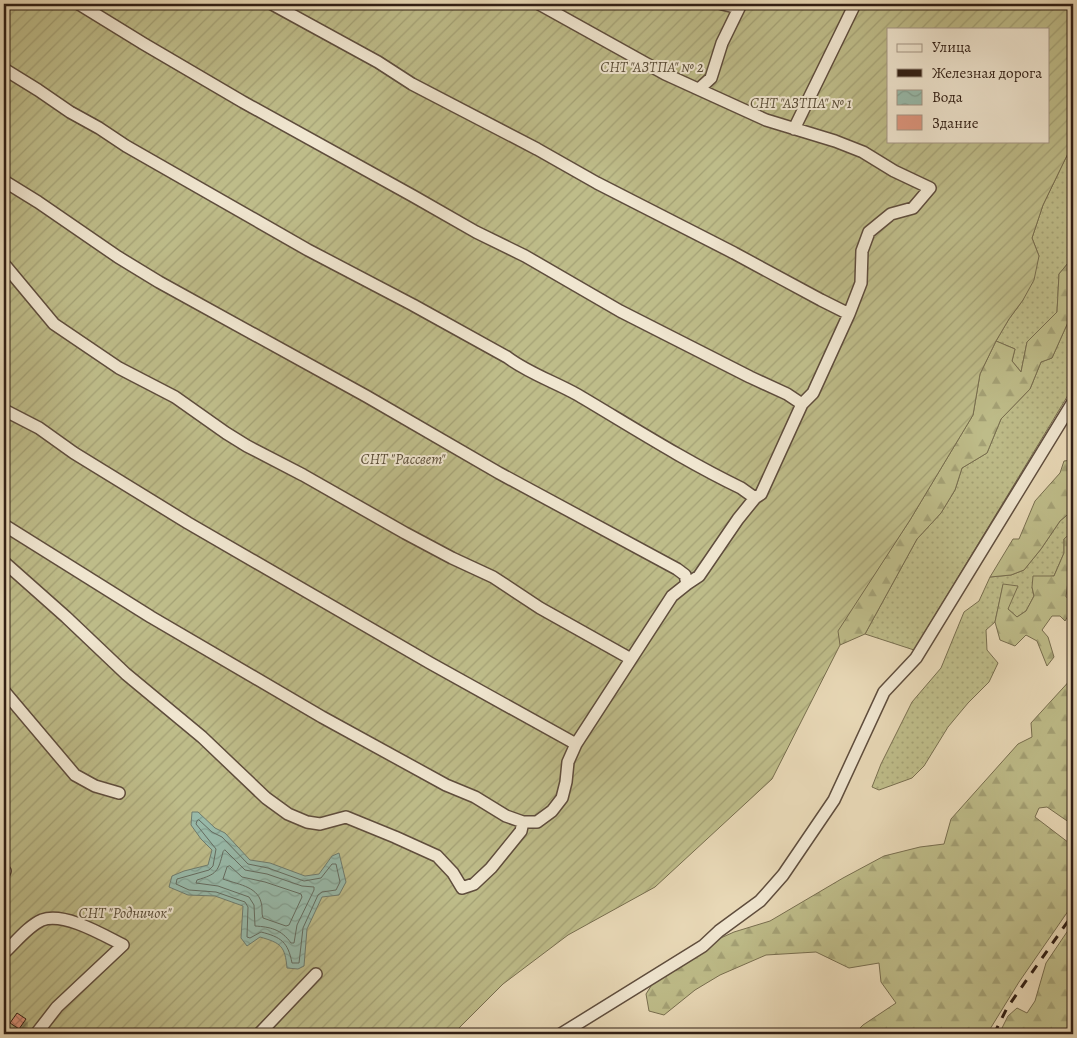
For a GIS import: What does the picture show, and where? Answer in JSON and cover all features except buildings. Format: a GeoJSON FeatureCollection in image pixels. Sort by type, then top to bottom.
{"type":"FeatureCollection","features":[{"type":"Feature","properties":{"kind":"lane"},"geometry":{"type":"LineString","coordinates":[[79,4],[243,102],[476,232],[525,256],[620,311],[787,394],[802,404]]}},
{"type":"Feature","properties":{"kind":"lane"},"geometry":{"type":"LineString","coordinates":[[272,4],[370,58],[412,84],[850,314]]}},
{"type":"Feature","properties":{"kind":"lane"},"geometry":{"type":"LineString","coordinates":[[4,525],[151,617],[322,717],[446,785],[475,797],[506,816],[523,822],[537,822],[552,811],[562,798],[568,762],[576,744],[672,596],[700,576],[738,519],[755,498],[761,494],[802,404],[813,393],[850,314],[861,283],[862,251],[869,232],[891,214],[913,208],[930,188],[894,171],[863,152],[835,141],[766,120],[664,74],[539,4]]}},
{"type":"Feature","properties":{"kind":"lane"},"geometry":{"type":"LineString","coordinates":[[699,89],[711,78],[722,43],[740,6],[722,4]]}},
{"type":"Feature","properties":{"kind":"lane"},"geometry":{"type":"LineString","coordinates":[[794,129],[855,4]]}},
{"type":"Feature","properties":{"kind":"lane"},"geometry":{"type":"LineString","coordinates":[[4,70],[126,146],[308,250],[413,304],[741,488],[755,498]]}},
{"type":"Feature","properties":{"kind":"lane"},"geometry":{"type":"LineString","coordinates":[[4,181],[38,202],[118,258],[499,473],[677,569],[685,576],[687,584]]}},
{"type":"Feature","properties":{"kind":"lane"},"geometry":{"type":"LineString","coordinates":[[4,264],[54,324],[119,368],[175,397],[247,446],[303,475],[413,538],[493,577],[540,608],[631,659]]}},
{"type":"Feature","properties":{"kind":"lane"},"geometry":{"type":"LineString","coordinates":[[561,1034],[703,946],[719,931],[760,901],[783,875],[834,800],[884,692],[916,658],[1073,402]]}},
{"type":"Feature","properties":{"kind":"lane"},"geometry":{"type":"LineString","coordinates":[[4,410],[39,428],[132,490],[212,537],[576,744]]}},
{"type":"Feature","properties":{"kind":"lane"},"geometry":{"type":"LineString","coordinates":[[4,562],[126,674],[202,736],[266,798],[288,814],[307,822],[320,824],[346,817],[395,837],[437,856],[453,872],[462,888],[474,884],[491,868],[521,831],[523,822]]}},
{"type":"Feature","properties":{"kind":"lane"},"geometry":{"type":"LineString","coordinates":[[4,691],[75,776],[95,786],[119,793]]}},
{"type":"Feature","properties":{"kind":"lane"},"geometry":{"type":"LineString","coordinates":[[4,953],[29,929],[43,920],[55,919],[85,925],[122,946],[57,1007],[36,1034]]}},
{"type":"Feature","properties":{"kind":"lane"},"geometry":{"type":"LineString","coordinates":[[259,1034],[316,974]]}},
{"type":"Feature","properties":{"kind":"green space","name":"СНТ \"Рассвет\""},"geometry":{"type":"Polygon","coordinates":[[[4,4],[1073,4],[1073,143],[1043,205],[1032,238],[1039,256],[1034,280],[996,341],[980,374],[973,415],[910,520],[838,631],[840,645],[772,779],[655,887],[568,935],[503,984],[453,1034],[4,1034],[4,4]]]}},
{"type":"Feature","properties":{"kind":"green space"},"geometry":{"type":"Polygon","coordinates":[[[1073,143],[1073,257],[1059,274],[1057,312],[1027,342],[1021,372],[1012,361],[1015,349],[996,341],[1023,300],[1039,256],[1032,238],[1043,205],[1073,143]]]}},
{"type":"Feature","properties":{"kind":"green space"},"geometry":{"type":"Polygon","coordinates":[[[1073,257],[1073,311],[1052,358],[1041,362],[1030,389],[1001,419],[987,453],[962,468],[955,490],[941,513],[917,539],[865,634],[840,645],[837,631],[910,520],[973,415],[980,374],[996,341],[1015,349],[1012,361],[1021,372],[1027,342],[1057,312],[1059,274],[1073,257]]]}},
{"type":"Feature","properties":{"kind":"green space"},"geometry":{"type":"Polygon","coordinates":[[[1073,311],[1073,387],[914,650],[865,634],[917,539],[941,513],[955,490],[962,468],[987,453],[1001,419],[1030,389],[1041,362],[1052,358],[1073,311]]]}},
{"type":"Feature","properties":{"kind":"green space"},"geometry":{"type":"Polygon","coordinates":[[[1072,450],[1073,510],[1060,521],[1024,570],[1011,575],[990,577],[1013,539],[1019,539],[1035,501],[1060,473],[1064,461],[1072,460],[1072,450]]]}},
{"type":"Feature","properties":{"kind":"green space"},"geometry":{"type":"Polygon","coordinates":[[[1073,510],[1073,531],[1064,539],[1064,553],[1054,576],[1045,577],[1032,587],[1034,596],[1026,611],[1017,617],[1008,609],[1003,585],[995,622],[986,630],[987,650],[998,663],[989,682],[948,727],[924,766],[912,778],[879,790],[872,787],[881,764],[912,702],[941,668],[964,612],[979,601],[990,577],[1011,575],[1024,570],[1060,521],[1073,510]]]}},
{"type":"Feature","properties":{"kind":"green space"},"geometry":{"type":"Polygon","coordinates":[[[1073,531],[1073,573],[1068,581],[1066,597],[1073,600],[1073,608],[1065,621],[1060,616],[1052,616],[1042,630],[1048,637],[1054,657],[1047,666],[1037,641],[1026,635],[1015,646],[1000,640],[995,622],[1003,584],[1018,586],[1008,609],[1017,617],[1026,611],[1034,596],[1032,587],[1033,576],[1054,576],[1064,553],[1064,539],[1073,531]]]}},
{"type":"Feature","properties":{"kind":"green space"},"geometry":{"type":"Polygon","coordinates":[[[1073,677],[1073,825],[1047,807],[1039,808],[1035,817],[1073,846],[1073,904],[1019,982],[987,1034],[854,1034],[863,1025],[896,1003],[881,982],[879,963],[849,968],[816,952],[766,955],[720,975],[695,990],[664,1015],[649,1011],[646,994],[658,975],[703,946],[734,932],[770,921],[884,856],[920,847],[944,844],[951,819],[1018,744],[1032,737],[1031,723],[1073,677]]]}},
{"type":"Feature","properties":{"kind":"green space"},"geometry":{"type":"Polygon","coordinates":[[[1073,923],[1073,1034],[999,1034],[1008,1016],[1017,1008],[1027,1013],[1035,1001],[1046,963],[1073,923]]]}},
{"type":"Feature","properties":{"kind":"water"},"geometry":{"type":"Polygon","coordinates":[[[192,812],[198,812],[215,828],[225,833],[250,860],[270,863],[305,876],[319,874],[332,856],[339,853],[346,882],[339,895],[322,897],[307,929],[304,966],[298,969],[287,968],[281,946],[267,939],[260,937],[247,946],[241,938],[243,906],[215,896],[188,895],[169,887],[172,876],[208,865],[212,850],[191,825],[192,812]]]}},
{"type":"Feature","properties":{"kind":"railway"},"geometry":{"type":"LineString","coordinates":[[994,1034],[1007,1008],[1073,914]]}},
{"type":"Feature","properties":{"kind":"park label","name":"СНТ \"АЗТПА\" № 2"},"geometry":{"type":"Point","coordinates":[652,67]}},
{"type":"Feature","properties":{"kind":"park label","name":"СНТ \"АЗТПА\" № 1"},"geometry":{"type":"Point","coordinates":[801,103]}},
{"type":"Feature","properties":{"kind":"park label","name":"СНТ \"Родничок\""},"geometry":{"type":"Point","coordinates":[125,913]}}]}
